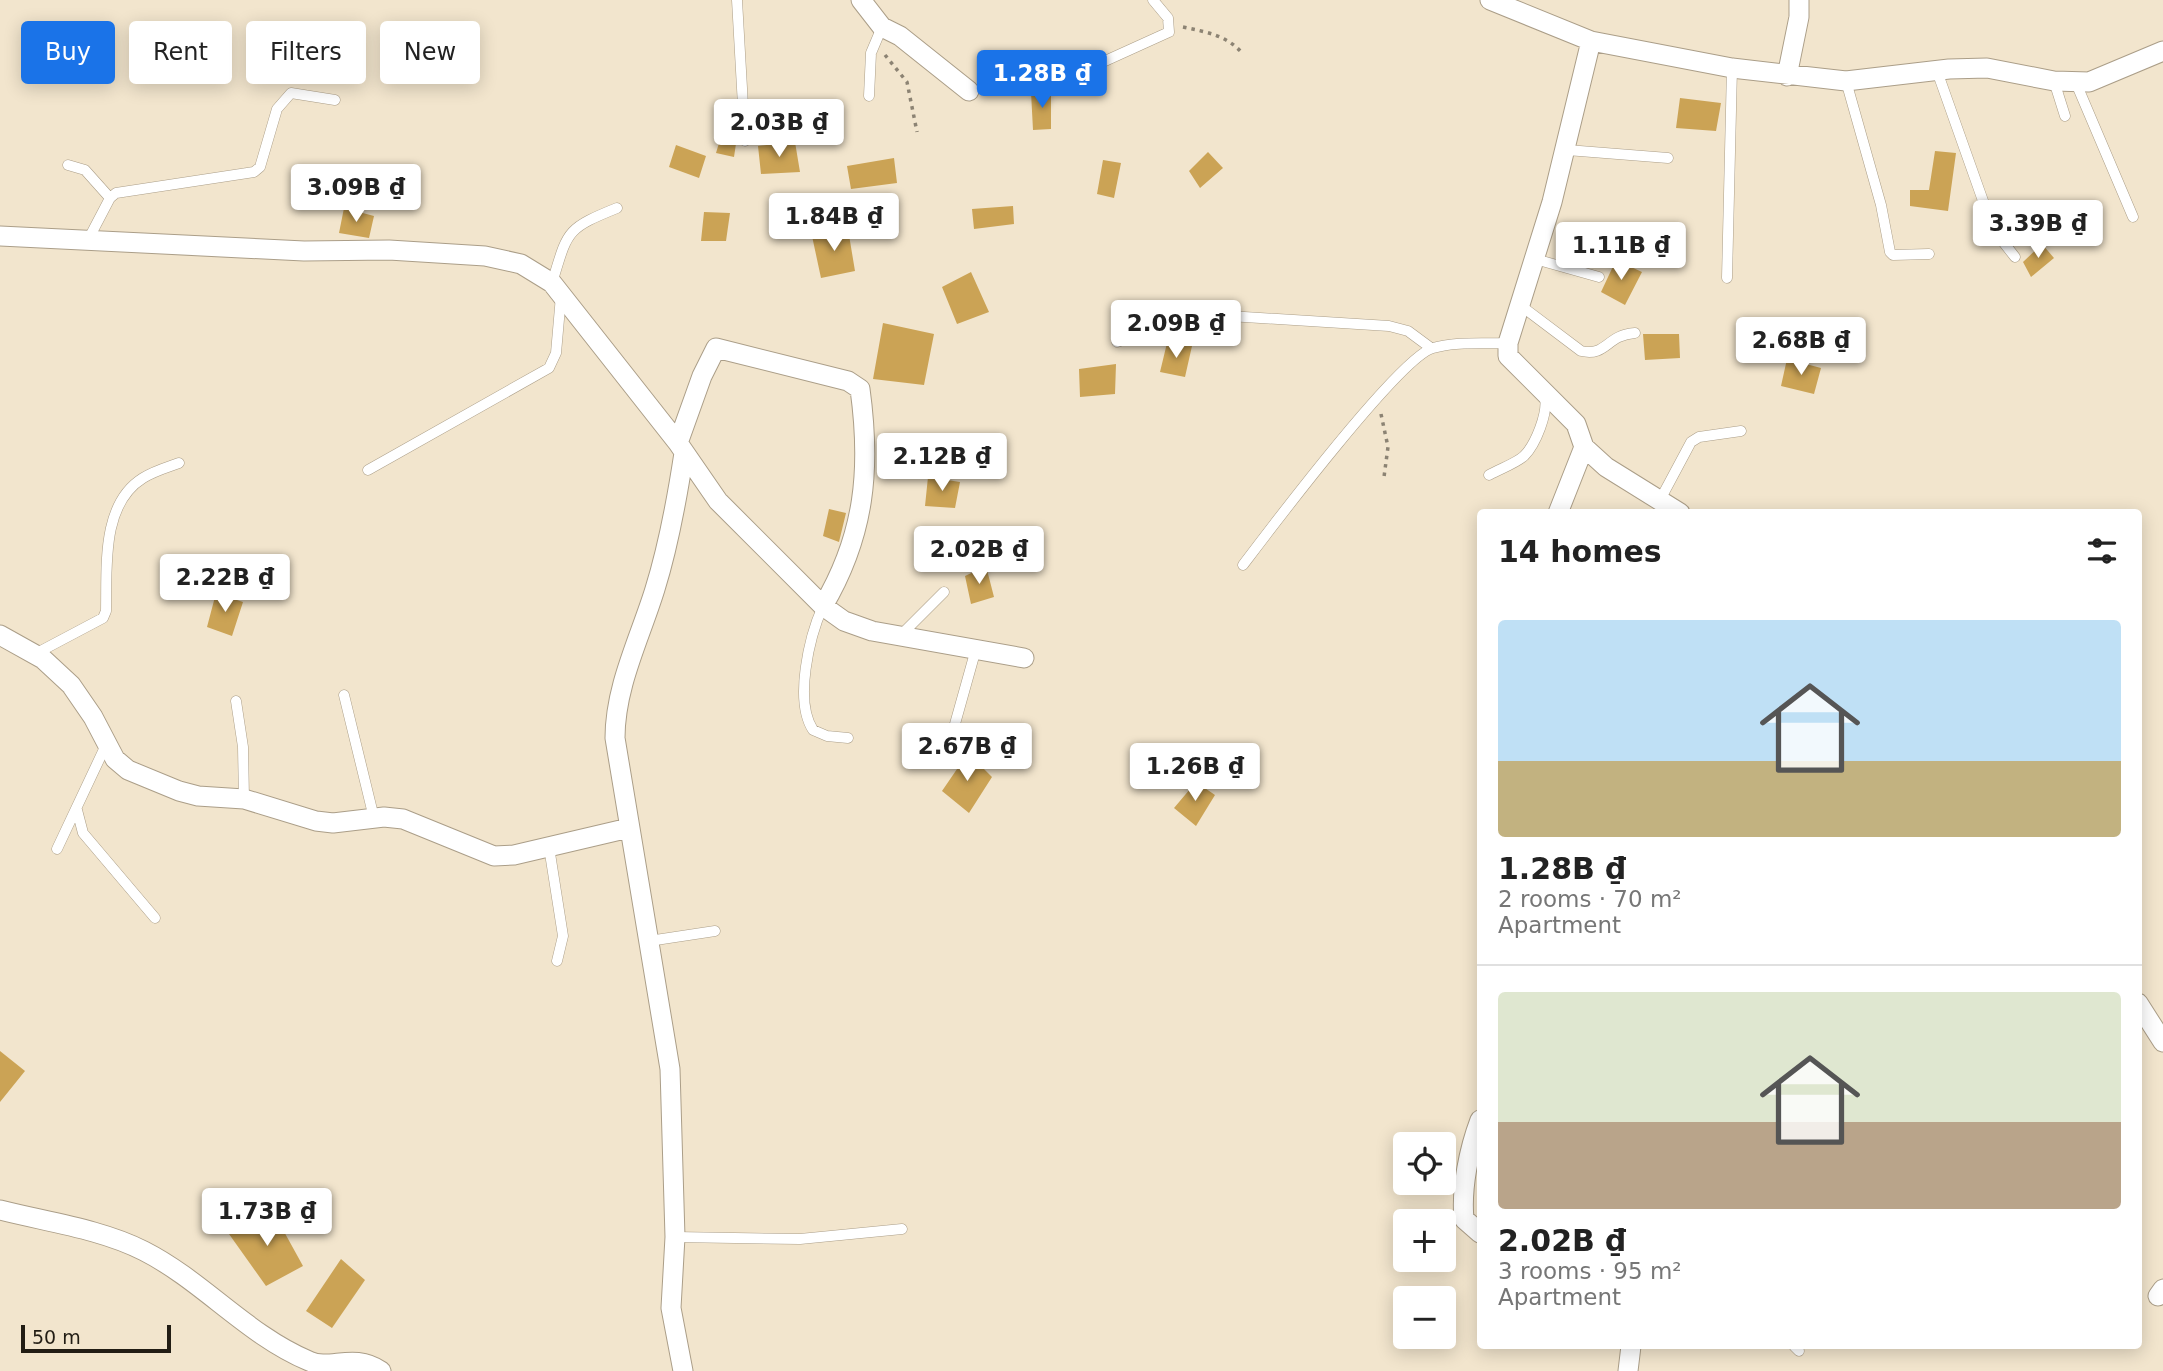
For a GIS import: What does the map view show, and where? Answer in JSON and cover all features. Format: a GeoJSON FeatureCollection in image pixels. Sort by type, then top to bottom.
{"type":"FeatureCollection","features":[{"type":"Feature","properties":{"kind":"street"},"geometry":{"type":"LineString","coordinates":[[860,0],[879,34],[900,36],[970,91]]}},
{"type":"Feature","properties":{"kind":"street"},"geometry":{"type":"LineString","coordinates":[[1490,0],[1591,41],[1618,44],[1732,68],[1846,81],[1987,68],[2054,81],[2089,82],[2163,51]]}},
{"type":"Feature","properties":{"kind":"street"},"geometry":{"type":"LineString","coordinates":[[1787,76],[1799,17],[1799,0]]}},
{"type":"Feature","properties":{"kind":"street"},"geometry":{"type":"LineString","coordinates":[[1591,41],[1567,150],[1508,343],[1508,356],[1576,424],[1584,447],[1606,467],[1674,509]]}},
{"type":"Feature","properties":{"kind":"street"},"geometry":{"type":"LineString","coordinates":[[0,236],[485,256],[521,264],[556,289],[681,448],[718,501],[823,606],[844,621],[872,631],[1024,658]]}},
{"type":"Feature","properties":{"kind":"street"},"geometry":{"type":"LineString","coordinates":[[685,1369],[671,1308],[675,1237],[670,1069],[629,828],[615,738],[615,718],[669,542],[681,448],[702,376],[716,348],[848,381],[860,389],[866,485],[856,532],[836,584],[823,606]]}},
{"type":"Feature","properties":{"kind":"street"},"geometry":{"type":"LineString","coordinates":[[1560,509],[1584,447]]}},
{"type":"Feature","properties":{"kind":"street"},"geometry":{"type":"LineString","coordinates":[[0,635],[35,654],[71,685],[93,717],[115,759],[128,770],[179,791],[198,796],[244,799],[316,821],[333,823],[374,818],[403,819],[494,856],[549,847],[629,828]]}},
{"type":"Feature","properties":{"kind":"street"},"geometry":{"type":"LineString","coordinates":[[2142,1009],[2163,1042]]}},
{"type":"Feature","properties":{"kind":"street"},"geometry":{"type":"LineString","coordinates":[[1477,1128],[1462,1206],[1464,1219],[1477,1230]]}},
{"type":"Feature","properties":{"kind":"street"},"geometry":{"type":"LineString","coordinates":[[0,1210],[120,1240],[144,1251],[262,1337],[310,1362],[354,1361],[381,1371]]}},
{"type":"Feature","properties":{"kind":"street"},"geometry":{"type":"LineString","coordinates":[[1628,1371],[1632,1349]]}},
{"type":"Feature","properties":{"kind":"lane"},"geometry":{"type":"LineString","coordinates":[[737,0],[745,141]]}},
{"type":"Feature","properties":{"kind":"lane"},"geometry":{"type":"LineString","coordinates":[[1094,66],[1169,32],[1170,24],[1153,0]]}},
{"type":"Feature","properties":{"kind":"lane"},"geometry":{"type":"LineString","coordinates":[[869,96],[871,53],[879,34]]}},
{"type":"Feature","properties":{"kind":"lane"},"geometry":{"type":"LineString","coordinates":[[1727,278],[1732,68]]}},
{"type":"Feature","properties":{"kind":"lane"},"geometry":{"type":"LineString","coordinates":[[1937,71],[1993,229],[2015,257]]}},
{"type":"Feature","properties":{"kind":"lane"},"geometry":{"type":"LineString","coordinates":[[1846,81],[1881,205],[1889,252],[1893,255],[1929,254]]}},
{"type":"Feature","properties":{"kind":"lane"},"geometry":{"type":"LineString","coordinates":[[2054,81],[2065,116]]}},
{"type":"Feature","properties":{"kind":"lane"},"geometry":{"type":"LineString","coordinates":[[2076,83],[2133,217]]}},
{"type":"Feature","properties":{"kind":"lane"},"geometry":{"type":"LineString","coordinates":[[88,240],[110,198],[116,193],[167,183],[254,172],[260,167],[278,109],[291,93],[300,92],[335,100]]}},
{"type":"Feature","properties":{"kind":"lane"},"geometry":{"type":"LineString","coordinates":[[1567,150],[1668,158]]}},
{"type":"Feature","properties":{"kind":"lane"},"geometry":{"type":"LineString","coordinates":[[68,165],[85,170],[110,198]]}},
{"type":"Feature","properties":{"kind":"lane"},"geometry":{"type":"LineString","coordinates":[[368,470],[549,368],[556,353],[556,289],[568,234],[578,224],[617,208]]}},
{"type":"Feature","properties":{"kind":"lane"},"geometry":{"type":"LineString","coordinates":[[1535,260],[1599,277]]}},
{"type":"Feature","properties":{"kind":"lane"},"geometry":{"type":"LineString","coordinates":[[1520,304],[1581,351],[1600,352],[1619,334],[1635,333]]}},
{"type":"Feature","properties":{"kind":"lane"},"geometry":{"type":"LineString","coordinates":[[1117,342],[1169,323],[1213,314],[1389,326],[1408,331],[1431,348]]}},
{"type":"Feature","properties":{"kind":"lane"},"geometry":{"type":"LineString","coordinates":[[1243,565],[1378,398],[1431,348],[1508,343]]}},
{"type":"Feature","properties":{"kind":"lane"},"geometry":{"type":"LineString","coordinates":[[1489,475],[1523,457],[1532,444],[1547,405],[1545,393]]}},
{"type":"Feature","properties":{"kind":"lane"},"geometry":{"type":"LineString","coordinates":[[1660,500],[1691,442],[1699,437],[1741,431]]}},
{"type":"Feature","properties":{"kind":"lane"},"geometry":{"type":"LineString","coordinates":[[35,654],[103,618],[106,611],[107,546],[116,512],[127,491],[144,477],[179,463]]}},
{"type":"Feature","properties":{"kind":"lane"},"geometry":{"type":"LineString","coordinates":[[901,636],[944,592]]}},
{"type":"Feature","properties":{"kind":"lane"},"geometry":{"type":"LineString","coordinates":[[823,606],[811,640],[803,706],[813,730],[827,736],[848,738]]}},
{"type":"Feature","properties":{"kind":"lane"},"geometry":{"type":"LineString","coordinates":[[953,731],[976,649]]}},
{"type":"Feature","properties":{"kind":"lane"},"geometry":{"type":"LineString","coordinates":[[344,695],[374,818]]}},
{"type":"Feature","properties":{"kind":"lane"},"geometry":{"type":"LineString","coordinates":[[236,701],[243,747],[244,799]]}},
{"type":"Feature","properties":{"kind":"lane"},"geometry":{"type":"LineString","coordinates":[[57,849],[106,745]]}},
{"type":"Feature","properties":{"kind":"lane"},"geometry":{"type":"LineString","coordinates":[[77,810],[83,833],[155,918]]}},
{"type":"Feature","properties":{"kind":"lane"},"geometry":{"type":"LineString","coordinates":[[549,847],[562,936],[557,961]]}},
{"type":"Feature","properties":{"kind":"lane"},"geometry":{"type":"LineString","coordinates":[[649,940],[715,930]]}},
{"type":"Feature","properties":{"kind":"lane"},"geometry":{"type":"LineString","coordinates":[[675,1237],[800,1238],[902,1228]]}},
{"type":"Feature","properties":{"kind":"path"},"geometry":{"type":"LineString","coordinates":[[1170,24],[1223,37],[1233,42],[1243,54]]}},
{"type":"Feature","properties":{"kind":"path"},"geometry":{"type":"LineString","coordinates":[[879,34],[907,82],[917,132]]}},
{"type":"Feature","properties":{"kind":"path"},"geometry":{"type":"LineString","coordinates":[[1378,398],[1388,447],[1384,477]]}},
{"type":"Feature","properties":{"kind":"building"},"geometry":{"type":"Polygon","coordinates":[[[1051,90],[1051,129],[1033,130],[1031,92],[1051,90]]]}},
{"type":"Feature","properties":{"kind":"building"},"geometry":{"type":"Polygon","coordinates":[[[1680,98],[1721,103],[1716,131],[1676,128],[1680,98]]]}},
{"type":"Feature","properties":{"kind":"building"},"geometry":{"type":"Polygon","coordinates":[[[722,133],[737,137],[734,157],[716,153],[722,133]]]}},
{"type":"Feature","properties":{"kind":"building"},"geometry":{"type":"Polygon","coordinates":[[[795,142],[800,172],[761,174],[758,146],[795,142]]]}},
{"type":"Feature","properties":{"kind":"building"},"geometry":{"type":"Polygon","coordinates":[[[676,145],[706,156],[699,178],[669,167],[676,145]]]}},
{"type":"Feature","properties":{"kind":"building"},"geometry":{"type":"Polygon","coordinates":[[[1935,151],[1956,153],[1948,211],[1910,206],[1910,190],[1929,190],[1935,151]]]}},
{"type":"Feature","properties":{"kind":"building"},"geometry":{"type":"Polygon","coordinates":[[[1208,152],[1223,168],[1200,188],[1189,171],[1208,152]]]}},
{"type":"Feature","properties":{"kind":"building"},"geometry":{"type":"Polygon","coordinates":[[[894,158],[897,183],[851,189],[847,166],[894,158]]]}},
{"type":"Feature","properties":{"kind":"building"},"geometry":{"type":"Polygon","coordinates":[[[1103,160],[1121,163],[1114,198],[1097,194],[1103,160]]]}},
{"type":"Feature","properties":{"kind":"building"},"geometry":{"type":"Polygon","coordinates":[[[1013,206],[1014,224],[974,229],[972,209],[1013,206]]]}},
{"type":"Feature","properties":{"kind":"building"},"geometry":{"type":"Polygon","coordinates":[[[344,208],[374,216],[369,238],[339,233],[344,208]]]}},
{"type":"Feature","properties":{"kind":"building"},"geometry":{"type":"Polygon","coordinates":[[[704,212],[730,213],[726,241],[701,241],[704,212]]]}},
{"type":"Feature","properties":{"kind":"building"},"geometry":{"type":"Polygon","coordinates":[[[848,229],[855,271],[821,278],[812,236],[848,229]]]}},
{"type":"Feature","properties":{"kind":"building"},"geometry":{"type":"Polygon","coordinates":[[[2042,244],[2054,258],[2031,277],[2023,262],[2042,244]]]}},
{"type":"Feature","properties":{"kind":"building"},"geometry":{"type":"Polygon","coordinates":[[[1616,260],[1642,272],[1625,305],[1601,292],[1616,260]]]}},
{"type":"Feature","properties":{"kind":"building"},"geometry":{"type":"Polygon","coordinates":[[[971,272],[989,312],[957,324],[942,287],[971,272]]]}},
{"type":"Feature","properties":{"kind":"building"},"geometry":{"type":"Polygon","coordinates":[[[883,323],[934,334],[924,385],[873,379],[883,323]]]}},
{"type":"Feature","properties":{"kind":"building"},"geometry":{"type":"Polygon","coordinates":[[[1643,334],[1679,334],[1680,358],[1645,360],[1643,334]]]}},
{"type":"Feature","properties":{"kind":"building"},"geometry":{"type":"Polygon","coordinates":[[[1167,343],[1192,346],[1185,377],[1160,372],[1167,343]]]}},
{"type":"Feature","properties":{"kind":"building"},"geometry":{"type":"Polygon","coordinates":[[[1787,359],[1821,368],[1814,394],[1781,386],[1787,359]]]}},
{"type":"Feature","properties":{"kind":"building"},"geometry":{"type":"Polygon","coordinates":[[[1116,364],[1115,394],[1080,397],[1079,369],[1116,364]]]}},
{"type":"Feature","properties":{"kind":"building"},"geometry":{"type":"Polygon","coordinates":[[[928,477],[960,482],[955,508],[925,506],[928,477]]]}},
{"type":"Feature","properties":{"kind":"building"},"geometry":{"type":"Polygon","coordinates":[[[829,509],[846,513],[839,542],[823,536],[829,509]]]}},
{"type":"Feature","properties":{"kind":"building"},"geometry":{"type":"Polygon","coordinates":[[[986,566],[994,597],[971,604],[965,576],[986,566]]]}},
{"type":"Feature","properties":{"kind":"building"},"geometry":{"type":"Polygon","coordinates":[[[216,593],[243,602],[232,636],[207,627],[216,593]]]}},
{"type":"Feature","properties":{"kind":"building"},"geometry":{"type":"Polygon","coordinates":[[[968,753],[992,777],[969,813],[942,791],[968,753]]]}},
{"type":"Feature","properties":{"kind":"building"},"geometry":{"type":"Polygon","coordinates":[[[1196,782],[1215,795],[1196,826],[1174,808],[1196,782]]]}},
{"type":"Feature","properties":{"kind":"building"},"geometry":{"type":"Polygon","coordinates":[[[0,1051],[25,1071],[0,1102],[0,1051]]]}},
{"type":"Feature","properties":{"kind":"building"},"geometry":{"type":"Polygon","coordinates":[[[271,1208],[303,1266],[266,1286],[229,1234],[271,1208]]]}},
{"type":"Feature","properties":{"kind":"building"},"geometry":{"type":"Polygon","coordinates":[[[341,1259],[365,1280],[332,1328],[306,1311],[341,1259]]]}}]}
